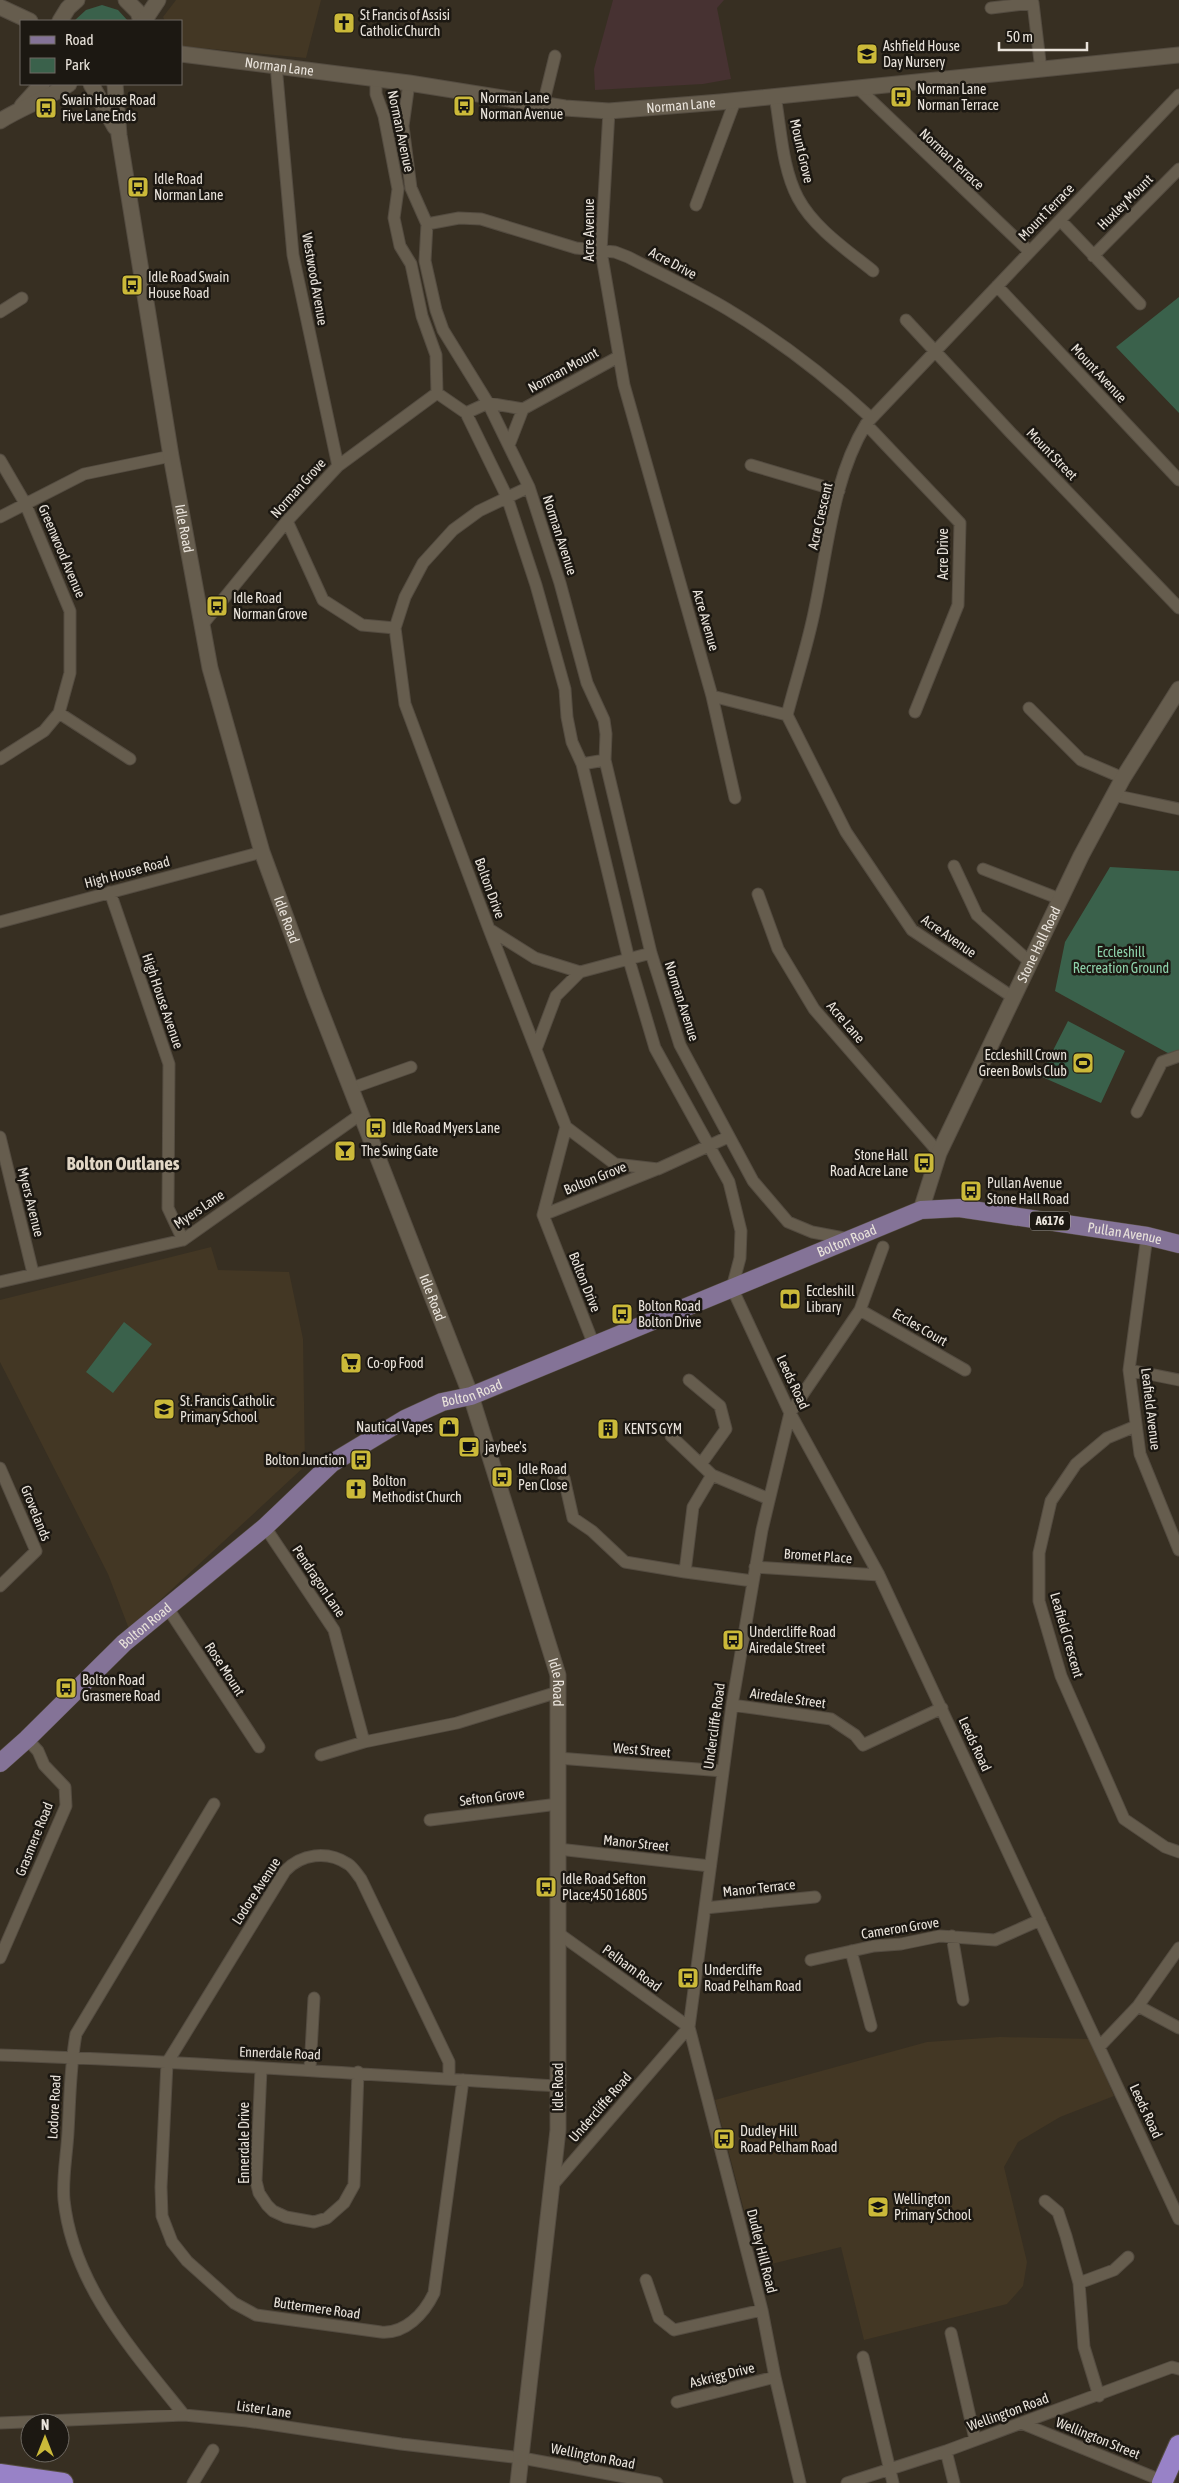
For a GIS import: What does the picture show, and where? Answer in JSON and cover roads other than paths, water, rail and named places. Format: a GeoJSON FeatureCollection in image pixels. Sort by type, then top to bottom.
{"type":"FeatureCollection","features":[{"type":"Feature","properties":{"kind":"highway"},"geometry":{"type":"LineString","coordinates":[[1162,2482],[1179,2445]]}},
{"type":"Feature","properties":{"kind":"highway"},"geometry":{"type":"LineString","coordinates":[[0,2474],[63,2483]]}},
{"type":"Feature","properties":{"kind":"main road","name":"Pullan Avenue"},"geometry":{"type":"LineString","coordinates":[[921,1210],[959,1208],[1147,1236],[1179,1244]]}},
{"type":"Feature","properties":{"kind":"main road","name":"Bolton Road"},"geometry":{"type":"LineString","coordinates":[[0,1763],[27,1739],[124,1643],[264,1527],[332,1463],[405,1419],[442,1402],[471,1396],[921,1210]]}},
{"type":"Feature","properties":{"kind":"street"},"geometry":{"type":"LineString","coordinates":[[57,20],[76,0]]}},
{"type":"Feature","properties":{"kind":"street"},"geometry":{"type":"LineString","coordinates":[[126,0],[138,12],[142,20]]}},
{"type":"Feature","properties":{"kind":"street"},"geometry":{"type":"LineString","coordinates":[[144,20],[158,0]]}},
{"type":"Feature","properties":{"kind":"street"},"geometry":{"type":"LineString","coordinates":[[991,8],[1033,3],[1041,70]]}},
{"type":"Feature","properties":{"kind":"street"},"geometry":{"type":"LineString","coordinates":[[0,8],[25,20]]}},
{"type":"Feature","properties":{"kind":"street","name":"Norman Lane"},"geometry":{"type":"LineString","coordinates":[[182,54],[409,83],[543,105],[609,111],[1179,55]]}},
{"type":"Feature","properties":{"kind":"street"},"geometry":{"type":"LineString","coordinates":[[543,105],[555,56]]}},
{"type":"Feature","properties":{"kind":"street","name":"Westwood Avenue"},"geometry":{"type":"LineString","coordinates":[[276,65],[293,256],[338,466]]}},
{"type":"Feature","properties":{"kind":"street","name":"Norman Avenue"},"geometry":{"type":"LineString","coordinates":[[376,79],[376,94],[386,123],[398,190],[394,218],[400,246],[411,264],[422,316],[436,355],[437,392]]}},
{"type":"Feature","properties":{"kind":"street","name":"Norman Avenue"},"geometry":{"type":"LineString","coordinates":[[409,83],[403,126],[411,188],[427,224],[426,261],[436,310],[443,330],[488,403],[529,487],[560,583],[587,683],[604,720],[606,734],[605,760],[651,953],[680,1046],[753,1181],[788,1222],[812,1232],[850,1240]]}},
{"type":"Feature","properties":{"kind":"street"},"geometry":{"type":"LineString","coordinates":[[19,109],[41,85]]}},
{"type":"Feature","properties":{"kind":"street"},"geometry":{"type":"LineString","coordinates":[[0,121],[19,109],[47,98],[67,85]]}},
{"type":"Feature","properties":{"kind":"street","name":"Idle Road"},"geometry":{"type":"LineString","coordinates":[[92,85],[119,135]]}},
{"type":"Feature","properties":{"kind":"street","name":"Idle Road"},"geometry":{"type":"LineString","coordinates":[[115,85],[119,135],[171,456],[210,668],[262,852],[361,1114],[471,1396],[558,1675],[558,2130],[518,2483]]}},
{"type":"Feature","properties":{"kind":"street","name":"Norman Terrace"},"geometry":{"type":"LineString","coordinates":[[857,88],[1029,251]]}},
{"type":"Feature","properties":{"kind":"street","name":"Mount Terrace"},"geometry":{"type":"LineString","coordinates":[[935,350],[1179,95]]}},
{"type":"Feature","properties":{"kind":"street","name":"Mount Grove"},"geometry":{"type":"LineString","coordinates":[[775,96],[787,163],[798,198],[817,224],[873,272]]}},
{"type":"Feature","properties":{"kind":"street"},"geometry":{"type":"LineString","coordinates":[[696,205],[735,100]]}},
{"type":"Feature","properties":{"kind":"street","name":"Acre Avenue"},"geometry":{"type":"LineString","coordinates":[[609,111],[601,251],[618,358],[712,696]]}},
{"type":"Feature","properties":{"kind":"street","name":"Huxley Mount"},"geometry":{"type":"LineString","coordinates":[[1093,256],[1179,168]]}},
{"type":"Feature","properties":{"kind":"street","name":"Norman Avenue"},"geometry":{"type":"LineString","coordinates":[[398,190],[411,188]]}},
{"type":"Feature","properties":{"kind":"street","name":"Acre Drive"},"geometry":{"type":"LineString","coordinates":[[427,224],[459,218],[480,219],[576,248],[615,252],[628,257],[727,309],[791,353],[851,400],[960,523],[958,605],[915,712]]}},
{"type":"Feature","properties":{"kind":"street"},"geometry":{"type":"LineString","coordinates":[[1060,220],[1140,304]]}},
{"type":"Feature","properties":{"kind":"street"},"geometry":{"type":"LineString","coordinates":[[411,264],[426,261]]}},
{"type":"Feature","properties":{"kind":"street","name":"Mount Avenue"},"geometry":{"type":"LineString","coordinates":[[998,286],[1179,480]]}},
{"type":"Feature","properties":{"kind":"street"},"geometry":{"type":"LineString","coordinates":[[0,312],[22,298]]}},
{"type":"Feature","properties":{"kind":"street","name":"Mount Street"},"geometry":{"type":"LineString","coordinates":[[906,320],[1179,608]]}},
{"type":"Feature","properties":{"kind":"street"},"geometry":{"type":"LineString","coordinates":[[436,355],[454,348]]}},
{"type":"Feature","properties":{"kind":"street","name":"Acre Crescent"},"geometry":{"type":"LineString","coordinates":[[786,715],[813,617],[839,491],[852,451],[868,421],[935,350]]}},
{"type":"Feature","properties":{"kind":"street","name":"Norman Mount"},"geometry":{"type":"LineString","coordinates":[[488,403],[523,409],[618,358]]}},
{"type":"Feature","properties":{"kind":"street"},"geometry":{"type":"LineString","coordinates":[[437,392],[466,413],[507,496],[536,585],[565,689],[571,734],[582,764],[629,960],[655,1048],[729,1182],[741,1231],[740,1258],[732,1288]]}},
{"type":"Feature","properties":{"kind":"street","name":"Norman Grove"},"geometry":{"type":"LineString","coordinates":[[203,624],[288,521],[338,466],[437,392]]}},
{"type":"Feature","properties":{"kind":"street"},"geometry":{"type":"LineString","coordinates":[[466,413],[488,403]]}},
{"type":"Feature","properties":{"kind":"street","name":"Norman Mount"},"geometry":{"type":"LineString","coordinates":[[509,446],[523,409]]}},
{"type":"Feature","properties":{"kind":"street"},"geometry":{"type":"LineString","coordinates":[[0,516],[84,474],[171,456]]}},
{"type":"Feature","properties":{"kind":"street","name":"Greenwood Avenue"},"geometry":{"type":"LineString","coordinates":[[0,460],[25,503],[70,611],[70,673],[59,713],[44,731],[0,759]]}},
{"type":"Feature","properties":{"kind":"street"},"geometry":{"type":"LineString","coordinates":[[751,465],[839,491]]}},
{"type":"Feature","properties":{"kind":"street","name":"Bolton Drive"},"geometry":{"type":"LineString","coordinates":[[529,487],[507,496],[479,512],[454,530],[423,563],[404,597],[395,628],[405,704],[489,930],[566,1128]]}},
{"type":"Feature","properties":{"kind":"street"},"geometry":{"type":"LineString","coordinates":[[288,521],[323,600],[362,625],[395,628]]}},
{"type":"Feature","properties":{"kind":"street"},"geometry":{"type":"LineString","coordinates":[[565,689],[587,683]]}},
{"type":"Feature","properties":{"kind":"street","name":"Stone Hall Road"},"geometry":{"type":"LineString","coordinates":[[921,1210],[939,1153],[1060,900],[1123,778],[1179,689]]}},
{"type":"Feature","properties":{"kind":"street"},"geometry":{"type":"LineString","coordinates":[[735,798],[712,696],[786,715]]}},
{"type":"Feature","properties":{"kind":"street"},"geometry":{"type":"LineString","coordinates":[[1029,708],[1081,760],[1123,778]]}},
{"type":"Feature","properties":{"kind":"street"},"geometry":{"type":"LineString","coordinates":[[59,713],[130,759]]}},
{"type":"Feature","properties":{"kind":"street","name":"Acre Avenue"},"geometry":{"type":"LineString","coordinates":[[786,715],[846,832],[912,930],[1014,998]]}},
{"type":"Feature","properties":{"kind":"street"},"geometry":{"type":"LineString","coordinates":[[582,764],[605,760]]}},
{"type":"Feature","properties":{"kind":"street"},"geometry":{"type":"LineString","coordinates":[[1114,794],[1179,809]]}},
{"type":"Feature","properties":{"kind":"street","name":"High House Road"},"geometry":{"type":"LineString","coordinates":[[0,922],[262,852]]}},
{"type":"Feature","properties":{"kind":"street"},"geometry":{"type":"LineString","coordinates":[[954,866],[977,915],[1031,963]]}},
{"type":"Feature","properties":{"kind":"street"},"geometry":{"type":"LineString","coordinates":[[983,869],[1060,900]]}},
{"type":"Feature","properties":{"kind":"street","name":"High House Avenue"},"geometry":{"type":"LineString","coordinates":[[110,892],[169,1064],[168,1208],[183,1240]]}},
{"type":"Feature","properties":{"kind":"street","name":"Acre Lane"},"geometry":{"type":"LineString","coordinates":[[758,894],[778,949],[814,1008],[939,1153]]}},
{"type":"Feature","properties":{"kind":"street"},"geometry":{"type":"LineString","coordinates":[[489,930],[535,958],[580,972],[651,953]]}},
{"type":"Feature","properties":{"kind":"street"},"geometry":{"type":"LineString","coordinates":[[536,1049],[556,996],[580,972]]}},
{"type":"Feature","properties":{"kind":"street"},"geometry":{"type":"LineString","coordinates":[[1137,1112],[1162,1062],[1179,1056]]}},
{"type":"Feature","properties":{"kind":"street"},"geometry":{"type":"LineString","coordinates":[[352,1088],[411,1067]]}},
{"type":"Feature","properties":{"kind":"street","name":"Myers Lane"},"geometry":{"type":"LineString","coordinates":[[0,1282],[183,1240],[361,1114]]}},
{"type":"Feature","properties":{"kind":"street"},"geometry":{"type":"LineString","coordinates":[[543,1216],[566,1128]]}},
{"type":"Feature","properties":{"kind":"street","name":"Bolton Grove"},"geometry":{"type":"LineString","coordinates":[[566,1128],[616,1164],[658,1168]]}},
{"type":"Feature","properties":{"kind":"street","name":"Myers Avenue"},"geometry":{"type":"LineString","coordinates":[[0,1137],[34,1273]]}},
{"type":"Feature","properties":{"kind":"street","name":"Bolton Grove"},"geometry":{"type":"LineString","coordinates":[[543,1216],[728,1137]]}},
{"type":"Feature","properties":{"kind":"street","name":"Bolton Drive"},"geometry":{"type":"LineString","coordinates":[[543,1216],[594,1345]]}},
{"type":"Feature","properties":{"kind":"street","name":"Leafield Avenue"},"geometry":{"type":"LineString","coordinates":[[1147,1236],[1136,1304],[1129,1370],[1140,1454],[1179,1550]]}},
{"type":"Feature","properties":{"kind":"street","name":"Undercliffe Road"},"geometry":{"type":"LineString","coordinates":[[551,2188],[689,2028],[732,1705],[752,1581],[769,1499],[790,1413],[860,1310],[883,1247]]}},
{"type":"Feature","properties":{"kind":"street","name":"Leeds Road"},"geometry":{"type":"LineString","coordinates":[[732,1288],[790,1413],[879,1575],[1179,2219]]}},
{"type":"Feature","properties":{"kind":"street","name":"Eccles Court"},"geometry":{"type":"LineString","coordinates":[[860,1310],[965,1370]]}},
{"type":"Feature","properties":{"kind":"street"},"geometry":{"type":"LineString","coordinates":[[1129,1370],[1179,1380]]}},
{"type":"Feature","properties":{"kind":"street"},"geometry":{"type":"LineString","coordinates":[[689,1380],[720,1406],[726,1429],[701,1464]]}},
{"type":"Feature","properties":{"kind":"street","name":"Leafield Crescent"},"geometry":{"type":"LineString","coordinates":[[1136,1426],[1107,1438],[1076,1464],[1051,1501],[1039,1553],[1039,1601],[1061,1676],[1124,1819],[1165,1847],[1179,1852]]}},
{"type":"Feature","properties":{"kind":"street"},"geometry":{"type":"LineString","coordinates":[[671,1436],[712,1475],[769,1499]]}},
{"type":"Feature","properties":{"kind":"street","name":"Grovelands"},"geometry":{"type":"LineString","coordinates":[[0,1468],[36,1551],[0,1586]]}},
{"type":"Feature","properties":{"kind":"street"},"geometry":{"type":"LineString","coordinates":[[685,1572],[693,1507],[712,1475]]}},
{"type":"Feature","properties":{"kind":"street"},"geometry":{"type":"LineString","coordinates":[[564,1478],[573,1518],[592,1531],[625,1562],[752,1581]]}},
{"type":"Feature","properties":{"kind":"street","name":"Pendragon Lane"},"geometry":{"type":"LineString","coordinates":[[264,1527],[334,1630],[364,1742]]}},
{"type":"Feature","properties":{"kind":"street","name":"Bromet Place"},"geometry":{"type":"LineString","coordinates":[[755,1567],[879,1575]]}},
{"type":"Feature","properties":{"kind":"street","name":"Rose Mount"},"geometry":{"type":"LineString","coordinates":[[167,1607],[258,1747]]}},
{"type":"Feature","properties":{"kind":"street"},"geometry":{"type":"LineString","coordinates":[[321,1755],[364,1742],[457,1723],[558,1692]]}},
{"type":"Feature","properties":{"kind":"street","name":"Airedale Street"},"geometry":{"type":"LineString","coordinates":[[732,1705],[831,1719],[855,1735],[863,1745],[942,1708]]}},
{"type":"Feature","properties":{"kind":"street","name":"Grasmere Road"},"geometry":{"type":"LineString","coordinates":[[0,1958],[66,1806],[65,1787],[44,1765],[38,1751],[27,1739]]}},
{"type":"Feature","properties":{"kind":"street","name":"West Street"},"geometry":{"type":"LineString","coordinates":[[558,1758],[723,1772]]}},
{"type":"Feature","properties":{"kind":"street","name":"Lodore Road"},"geometry":{"type":"LineString","coordinates":[[184,2415],[133,2352],[91,2287],[72,2243],[64,2199],[72,2057],[76,2034],[214,1804]]}},
{"type":"Feature","properties":{"kind":"street","name":"Sefton Grove"},"geometry":{"type":"LineString","coordinates":[[430,1820],[558,1804]]}},
{"type":"Feature","properties":{"kind":"street","name":"Manor Street"},"geometry":{"type":"LineString","coordinates":[[558,1849],[710,1866]]}},
{"type":"Feature","properties":{"kind":"street","name":"Lodore Avenue"},"geometry":{"type":"LineString","coordinates":[[167,2063],[285,1870],[293,1862],[307,1856],[320,1855],[335,1858],[349,1864],[361,1879],[448,2062],[450,2079]]}},
{"type":"Feature","properties":{"kind":"street","name":"Manor Terrace"},"geometry":{"type":"LineString","coordinates":[[705,1908],[816,1897]]}},
{"type":"Feature","properties":{"kind":"street","name":"Cameron Grove"},"geometry":{"type":"LineString","coordinates":[[811,1960],[851,1951],[940,1936],[995,1940],[1040,1920]]}},
{"type":"Feature","properties":{"kind":"street","name":"Pelham Road"},"geometry":{"type":"LineString","coordinates":[[558,1933],[689,2028]]}},
{"type":"Feature","properties":{"kind":"street"},"geometry":{"type":"LineString","coordinates":[[952,1936],[963,2000]]}},
{"type":"Feature","properties":{"kind":"street"},"geometry":{"type":"LineString","coordinates":[[1100,2046],[1138,2006],[1179,1948]]}},
{"type":"Feature","properties":{"kind":"street","name":"Cameron Grove"},"geometry":{"type":"LineString","coordinates":[[851,1951],[871,2026]]}},
{"type":"Feature","properties":{"kind":"street"},"geometry":{"type":"LineString","coordinates":[[310,2069],[314,1998]]}},
{"type":"Feature","properties":{"kind":"street"},"geometry":{"type":"LineString","coordinates":[[1138,2006],[1179,2028]]}},
{"type":"Feature","properties":{"kind":"street","name":"Dudley Hill Road"},"geometry":{"type":"LineString","coordinates":[[689,2028],[762,2310],[775,2378],[800,2483]]}},
{"type":"Feature","properties":{"kind":"street","name":"Ennerdale Road"},"geometry":{"type":"LineString","coordinates":[[0,2055],[72,2057],[261,2069],[310,2069],[558,2086]]}},
{"type":"Feature","properties":{"kind":"street","name":"Buttermere Road"},"geometry":{"type":"LineString","coordinates":[[167,2063],[160,2186],[162,2216],[172,2242],[187,2262],[234,2303],[256,2315],[390,2333],[414,2320],[428,2304],[434,2293],[463,2080]]}},
{"type":"Feature","properties":{"kind":"street","name":"Ennerdale Drive"},"geometry":{"type":"LineString","coordinates":[[261,2069],[256,2182],[259,2193],[273,2211],[286,2217],[314,2222],[326,2218],[344,2203],[354,2185],[358,2072]]}},
{"type":"Feature","properties":{"kind":"street"},"geometry":{"type":"LineString","coordinates":[[1045,2200],[1058,2212],[1079,2283],[1084,2347],[1099,2396]]}},
{"type":"Feature","properties":{"kind":"street"},"geometry":{"type":"LineString","coordinates":[[1079,2283],[1114,2270],[1128,2257]]}},
{"type":"Feature","properties":{"kind":"street"},"geometry":{"type":"LineString","coordinates":[[646,2280],[659,2318],[674,2330],[762,2310]]}},
{"type":"Feature","properties":{"kind":"street"},"geometry":{"type":"LineString","coordinates":[[951,2333],[974,2439]]}},
{"type":"Feature","properties":{"kind":"street"},"geometry":{"type":"LineString","coordinates":[[863,2357],[893,2483]]}},
{"type":"Feature","properties":{"kind":"street","name":"Wellington Road"},"geometry":{"type":"LineString","coordinates":[[847,2483],[946,2451],[974,2439],[1099,2396],[1172,2367],[1179,2369]]}},
{"type":"Feature","properties":{"kind":"street","name":"Askrigg Drive"},"geometry":{"type":"LineString","coordinates":[[677,2402],[775,2378]]}},
{"type":"Feature","properties":{"kind":"street","name":"Lister Lane"},"geometry":{"type":"LineString","coordinates":[[0,2423],[184,2415],[247,2421],[401,2444],[522,2458]]}},
{"type":"Feature","properties":{"kind":"street","name":"Wellington Street"},"geometry":{"type":"LineString","coordinates":[[1021,2423],[1162,2482]]}},
{"type":"Feature","properties":{"kind":"street"},"geometry":{"type":"LineString","coordinates":[[194,2483],[213,2450]]}},
{"type":"Feature","properties":{"kind":"street"},"geometry":{"type":"LineString","coordinates":[[946,2451],[954,2483]]}},
{"type":"Feature","properties":{"kind":"street","name":"Wellington Road"},"geometry":{"type":"LineString","coordinates":[[522,2458],[658,2483]]}},
{"type":"Feature","properties":{"kind":"place","name":"St Francis of Assisi Catholic Church"},"geometry":{"type":"Point","coordinates":[344,23]}},
{"type":"Feature","properties":{"kind":"place","name":"Ashfield House Day Nursery"},"geometry":{"type":"Point","coordinates":[867,54]}},
{"type":"Feature","properties":{"kind":"place","name":"Norman Lane Norman Terrace"},"geometry":{"type":"Point","coordinates":[901,97]}},
{"type":"Feature","properties":{"kind":"place","name":"Norman Lane Norman Avenue"},"geometry":{"type":"Point","coordinates":[464,106]}},
{"type":"Feature","properties":{"kind":"place","name":"Swain House Road Five Lane Ends"},"geometry":{"type":"Point","coordinates":[46,108]}},
{"type":"Feature","properties":{"kind":"place","name":"Idle Road Norman Lane"},"geometry":{"type":"Point","coordinates":[138,187]}},
{"type":"Feature","properties":{"kind":"place","name":"Idle Road Swain House Road"},"geometry":{"type":"Point","coordinates":[132,285]}},
{"type":"Feature","properties":{"kind":"place","name":"Idle Road Norman Grove"},"geometry":{"type":"Point","coordinates":[217,606]}},
{"type":"Feature","properties":{"kind":"place","name":"Eccleshill Crown Green Bowls Club"},"geometry":{"type":"Point","coordinates":[1083,1063]}},
{"type":"Feature","properties":{"kind":"place","name":"Idle Road Myers Lane"},"geometry":{"type":"Point","coordinates":[376,1128]}},
{"type":"Feature","properties":{"kind":"place","name":"The Swing Gate"},"geometry":{"type":"Point","coordinates":[345,1151]}},
{"type":"Feature","properties":{"kind":"place","name":"Stone Hall Road Acre Lane"},"geometry":{"type":"Point","coordinates":[924,1163]}},
{"type":"Feature","properties":{"kind":"place","name":"Pullan Avenue Stone Hall Road"},"geometry":{"type":"Point","coordinates":[971,1191]}},
{"type":"Feature","properties":{"kind":"place","name":"Eccleshill Library"},"geometry":{"type":"Point","coordinates":[790,1299]}},
{"type":"Feature","properties":{"kind":"place","name":"Bolton Road Bolton Drive"},"geometry":{"type":"Point","coordinates":[622,1314]}},
{"type":"Feature","properties":{"kind":"place","name":"Co-op Food"},"geometry":{"type":"Point","coordinates":[351,1363]}},
{"type":"Feature","properties":{"kind":"place","name":"St. Francis Catholic Primary School"},"geometry":{"type":"Point","coordinates":[164,1409]}},
{"type":"Feature","properties":{"kind":"place","name":"Nautical Vapes"},"geometry":{"type":"Point","coordinates":[449,1427]}},
{"type":"Feature","properties":{"kind":"place","name":"KENTS GYM"},"geometry":{"type":"Point","coordinates":[608,1429]}},
{"type":"Feature","properties":{"kind":"place","name":"jaybee's"},"geometry":{"type":"Point","coordinates":[469,1447]}},
{"type":"Feature","properties":{"kind":"place","name":"Bolton Junction"},"geometry":{"type":"Point","coordinates":[361,1460]}},
{"type":"Feature","properties":{"kind":"place","name":"Idle Road Pen Close"},"geometry":{"type":"Point","coordinates":[502,1477]}},
{"type":"Feature","properties":{"kind":"place","name":"Bolton Methodist Church"},"geometry":{"type":"Point","coordinates":[356,1489]}},
{"type":"Feature","properties":{"kind":"place","name":"Undercliffe Road Airedale Street"},"geometry":{"type":"Point","coordinates":[733,1640]}},
{"type":"Feature","properties":{"kind":"place","name":"Bolton Road Grasmere Road"},"geometry":{"type":"Point","coordinates":[66,1688]}},
{"type":"Feature","properties":{"kind":"place","name":"Idle Road Sefton Place;450 16805"},"geometry":{"type":"Point","coordinates":[546,1887]}},
{"type":"Feature","properties":{"kind":"place","name":"Undercliffe Road Pelham Road"},"geometry":{"type":"Point","coordinates":[688,1978]}},
{"type":"Feature","properties":{"kind":"place","name":"Dudley Hill Road Pelham Road"},"geometry":{"type":"Point","coordinates":[724,2139]}},
{"type":"Feature","properties":{"kind":"place","name":"Wellington Primary School"},"geometry":{"type":"Point","coordinates":[878,2207]}},
{"type":"Feature","properties":{"kind":"district","name":"Bolton Outlanes"},"geometry":{"type":"Point","coordinates":[123,1163]}},
{"type":"Feature","properties":{"kind":"park label","name":"Eccleshill Recreation Ground"},"geometry":{"type":"Point","coordinates":[1121,960]}}]}
